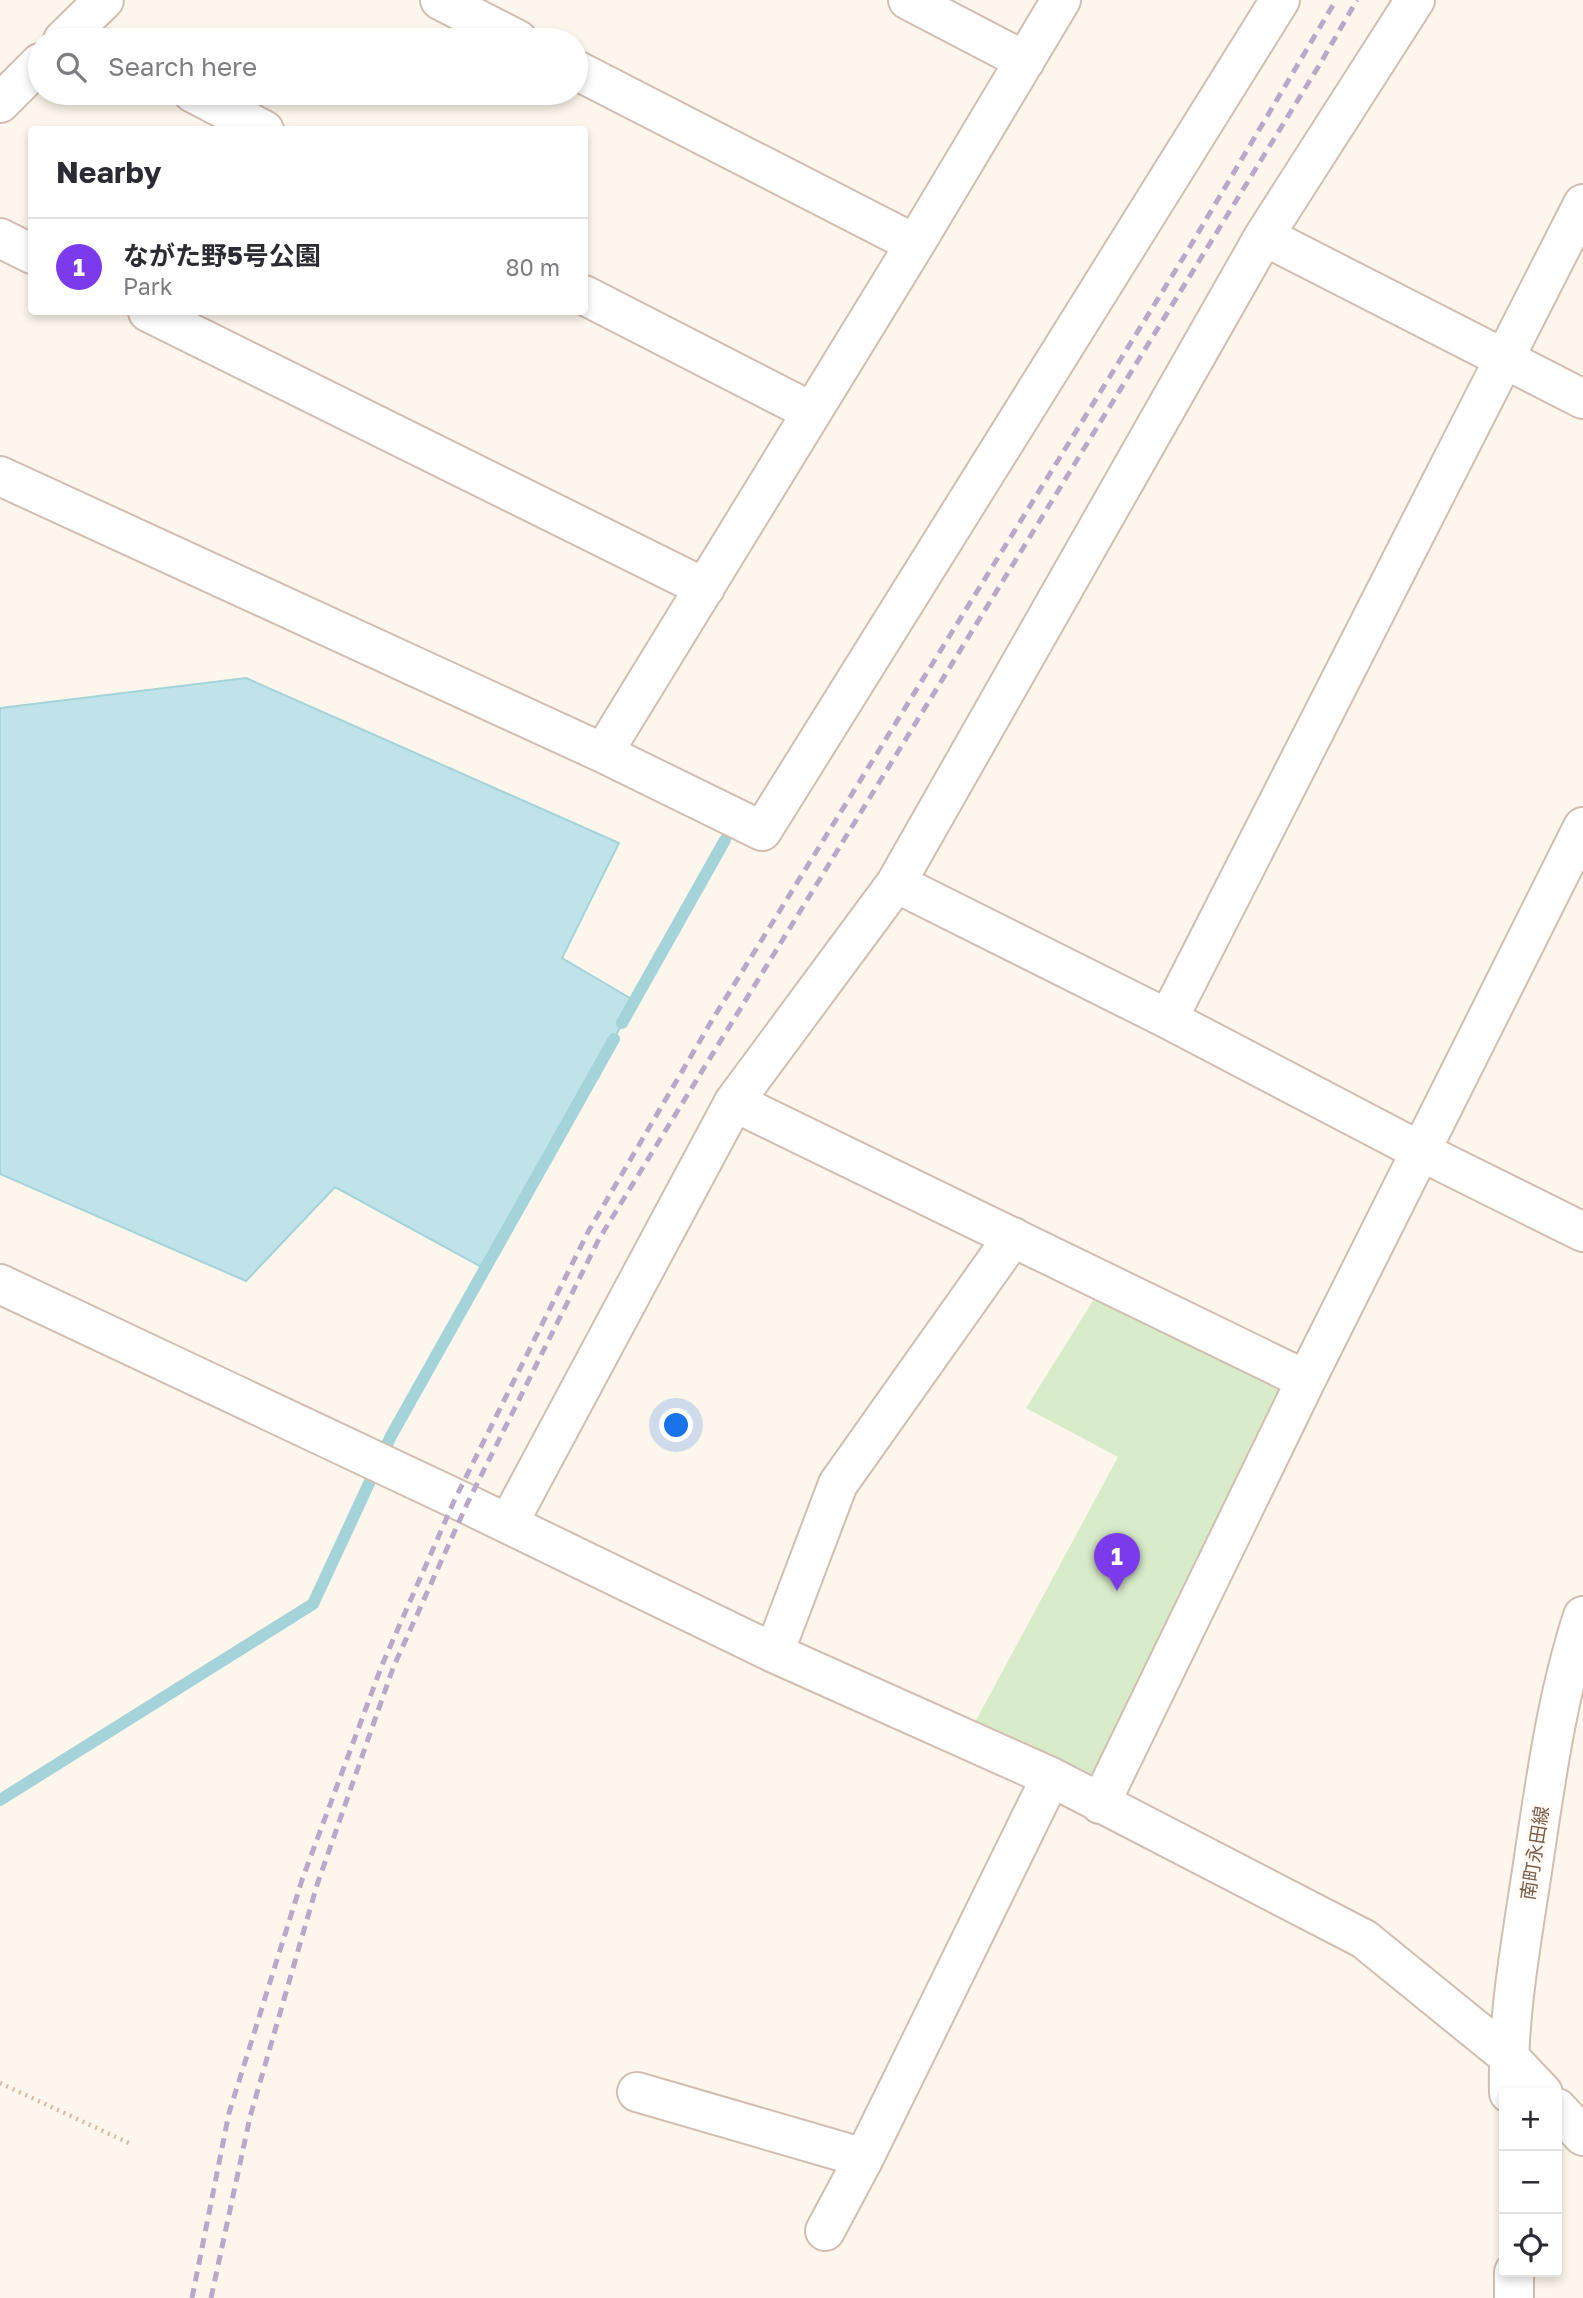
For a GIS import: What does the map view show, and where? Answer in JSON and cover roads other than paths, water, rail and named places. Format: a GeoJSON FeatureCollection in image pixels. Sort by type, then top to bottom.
{"type":"FeatureCollection","features":[{"type":"Feature","properties":{"kind":"street"},"geometry":{"type":"LineString","coordinates":[[83,28],[104,0]]}},
{"type":"Feature","properties":{"kind":"street"},"geometry":{"type":"LineString","coordinates":[[440,0],[495,28]]}},
{"type":"Feature","properties":{"kind":"street"},"geometry":{"type":"LineString","coordinates":[[908,0],[1025,61]]}},
{"type":"Feature","properties":{"kind":"street"},"geometry":{"type":"LineString","coordinates":[[603,753],[1061,0]]}},
{"type":"Feature","properties":{"kind":"street"},"geometry":{"type":"LineString","coordinates":[[0,476],[603,753],[761,831],[1280,0]]}},
{"type":"Feature","properties":{"kind":"street"},"geometry":{"type":"LineString","coordinates":[[508,1524],[734,1102],[896,883],[1264,236],[1415,0]]}},
{"type":"Feature","properties":{"kind":"street"},"geometry":{"type":"LineString","coordinates":[[0,103],[28,75]]}},
{"type":"Feature","properties":{"kind":"street"},"geometry":{"type":"LineString","coordinates":[[588,76],[915,244]]}},
{"type":"Feature","properties":{"kind":"street"},"geometry":{"type":"LineString","coordinates":[[216,105],[256,126]]}},
{"type":"Feature","properties":{"kind":"street"},"geometry":{"type":"LineString","coordinates":[[1168,1019],[1583,204]]}},
{"type":"Feature","properties":{"kind":"street"},"geometry":{"type":"LineString","coordinates":[[1264,236],[1583,399]]}},
{"type":"Feature","properties":{"kind":"street"},"geometry":{"type":"LineString","coordinates":[[0,238],[28,252]]}},
{"type":"Feature","properties":{"kind":"street"},"geometry":{"type":"LineString","coordinates":[[588,297],[812,412]]}},
{"type":"Feature","properties":{"kind":"street"},"geometry":{"type":"LineString","coordinates":[[154,315],[705,588]]}},
{"type":"Feature","properties":{"kind":"street"},"geometry":{"type":"LineString","coordinates":[[1100,1804],[1306,1380],[1583,827]]}},
{"type":"Feature","properties":{"kind":"street"},"geometry":{"type":"LineString","coordinates":[[896,883],[1583,1232]]}},
{"type":"Feature","properties":{"kind":"street"},"geometry":{"type":"LineString","coordinates":[[734,1102],[1306,1380]]}},
{"type":"Feature","properties":{"kind":"street"},"geometry":{"type":"LineString","coordinates":[[774,1653],[838,1484],[1013,1237]]}},
{"type":"Feature","properties":{"kind":"street"},"geometry":{"type":"LineString","coordinates":[[0,1284],[774,1653],[1051,1777],[1364,1939],[1508,2056],[1538,2088]]}},
{"type":"Feature","properties":{"kind":"street","name":"南町永田線"},"geometry":{"type":"LineString","coordinates":[[1509,2088],[1508,2056],[1523,1930],[1550,1748],[1569,1658],[1583,1616]]}},
{"type":"Feature","properties":{"kind":"street"},"geometry":{"type":"LineString","coordinates":[[825,2231],[864,2158],[1051,1777]]}},
{"type":"Feature","properties":{"kind":"street"},"geometry":{"type":"LineString","coordinates":[[636,2092],[864,2158]]}},
{"type":"Feature","properties":{"kind":"street"},"geometry":{"type":"LineString","coordinates":[[1562,2113],[1583,2136]]}},
{"type":"Feature","properties":{"kind":"street"},"geometry":{"type":"LineString","coordinates":[[1514,2277],[1514,2298]]}},
{"type":"Feature","properties":{"kind":"water"},"geometry":{"type":"Polygon","coordinates":[[[246,678],[619,843],[562,958],[635,1001],[485,1269],[335,1187],[246,1281],[0,1174],[0,708],[246,678]]]}},
{"type":"Feature","properties":{"kind":"waterway"},"geometry":{"type":"LineString","coordinates":[[622,1023],[725,840]]}},
{"type":"Feature","properties":{"kind":"waterway"},"geometry":{"type":"LineString","coordinates":[[0,1800],[313,1604],[391,1436],[614,1039]]}},
{"type":"Feature","properties":{"kind":"railway"},"geometry":{"type":"LineString","coordinates":[[192,2298],[229,2113],[302,1880],[382,1665],[455,1499],[588,1232],[711,1022],[1185,255],[1336,0]]}},
{"type":"Feature","properties":{"kind":"railway"},"geometry":{"type":"LineString","coordinates":[[211,2298],[250,2117],[317,1885],[393,1668],[467,1504],[599,1239],[1357,0]]}},
{"type":"Feature","properties":{"kind":"place","name":"ながた野5号公園"},"geometry":{"type":"Point","coordinates":[1117,1591]}}]}
